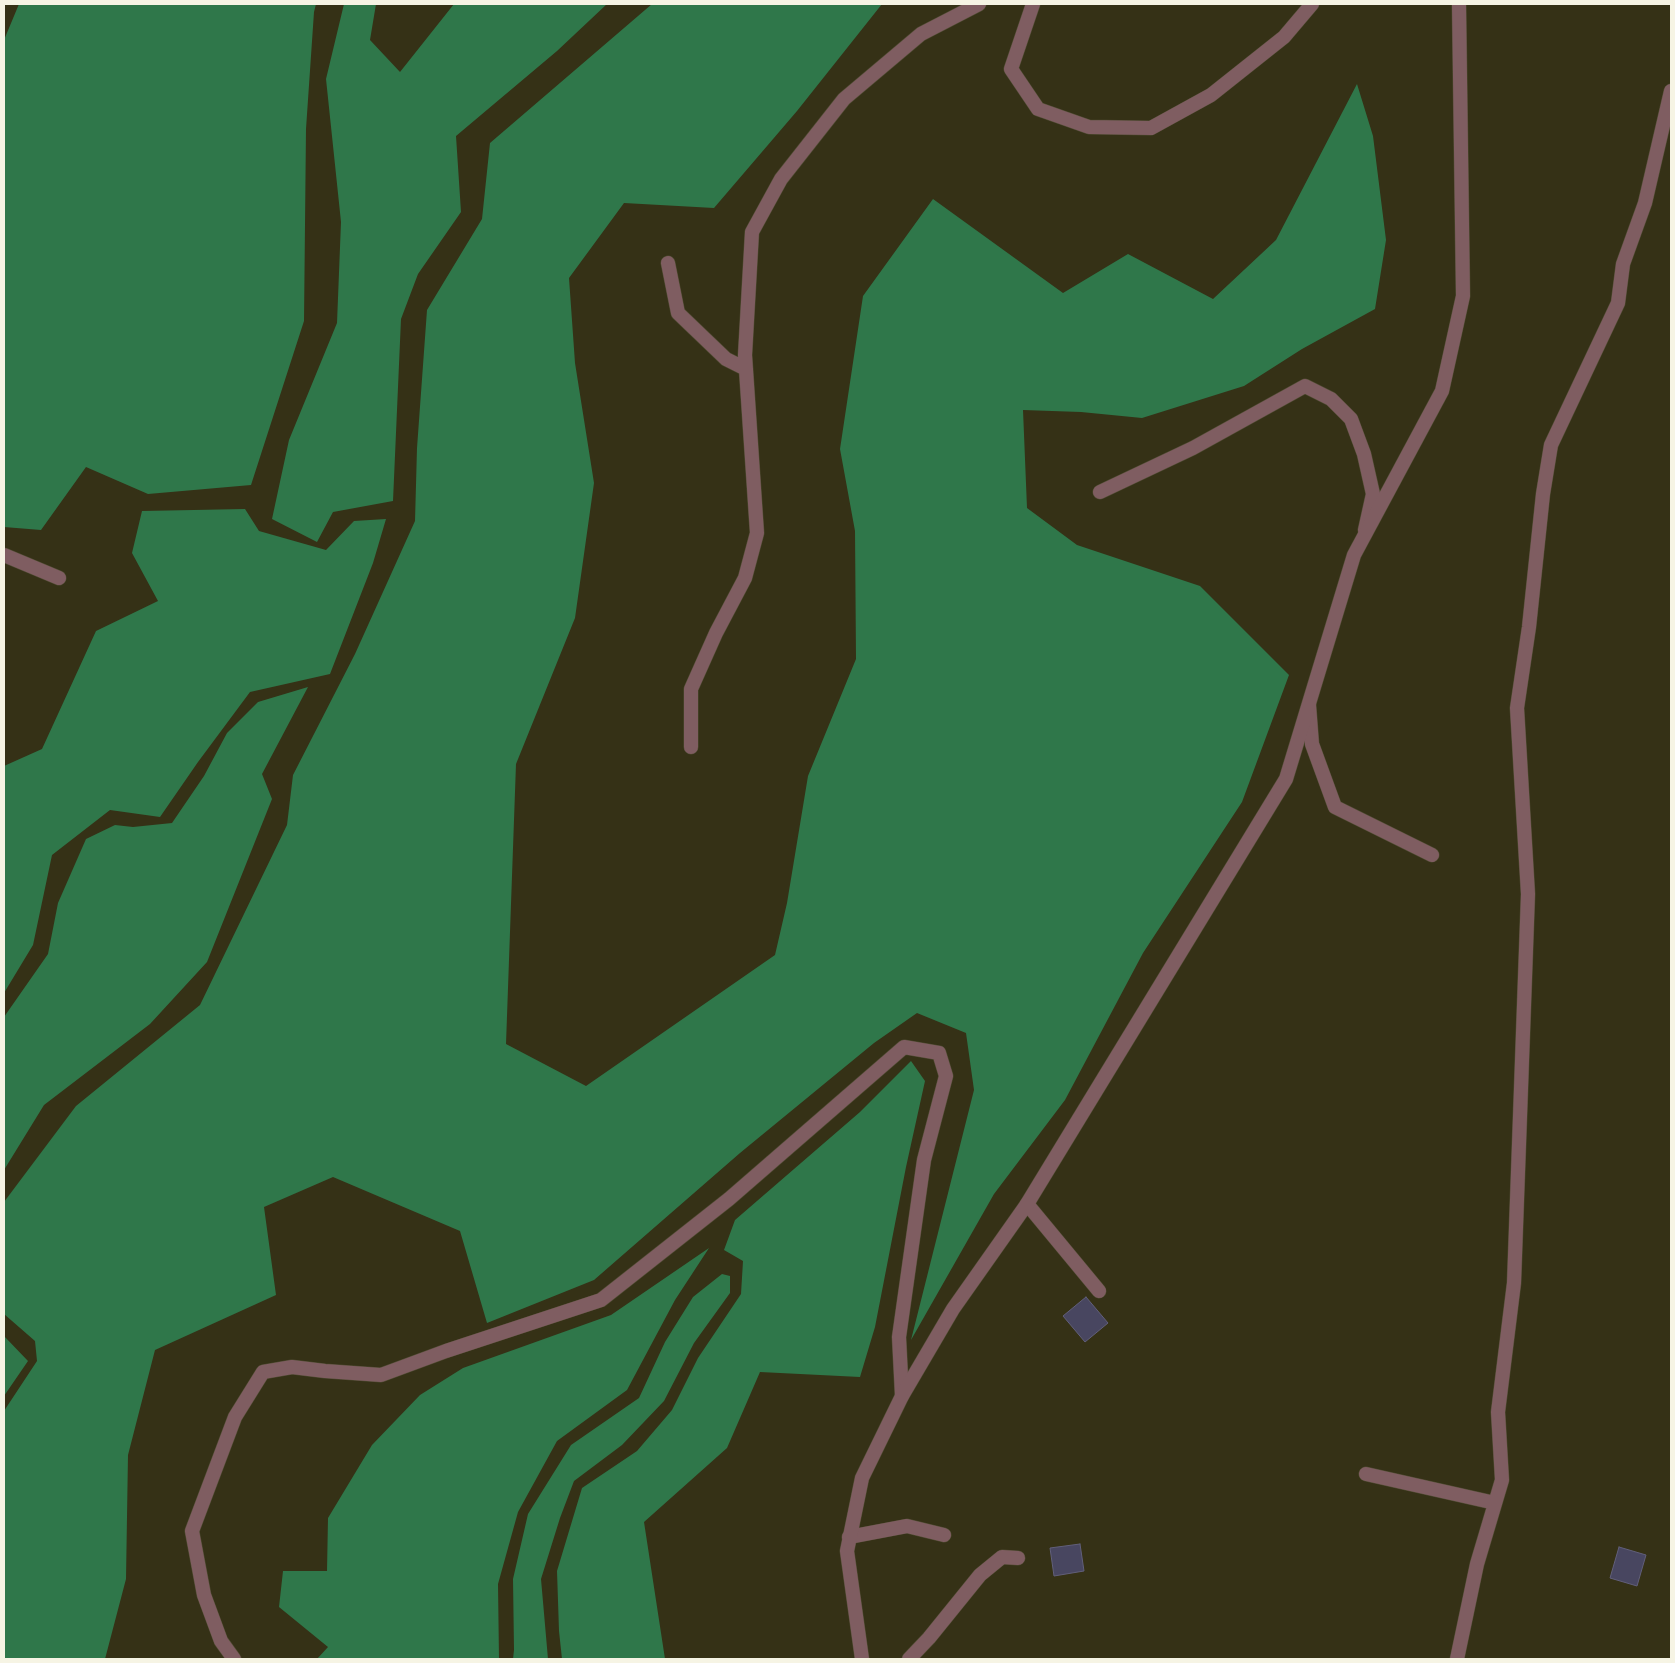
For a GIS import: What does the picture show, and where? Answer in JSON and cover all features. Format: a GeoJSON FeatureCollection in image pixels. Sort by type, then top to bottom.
{"type":"FeatureCollection","features":[{"type":"Feature","properties":{"kind":"street"},"geometry":{"type":"LineString","coordinates":[[691,747],[691,689],[716,633],[745,578],[758,533],[746,369],[752,232],[781,179],[844,98],[921,34],[979,4]]}},
{"type":"Feature","properties":{"kind":"street"},"geometry":{"type":"LineString","coordinates":[[1033,4],[1011,69],[1038,109],[1089,127],[1150,128],[1211,95],[1284,37],[1312,4]]}},
{"type":"Feature","properties":{"kind":"street"},"geometry":{"type":"LineString","coordinates":[[862,1659],[846,1550],[862,1478],[902,1396],[953,1309],[1027,1204],[1286,779],[1354,555],[1442,391],[1463,296],[1460,4]]}},
{"type":"Feature","properties":{"kind":"street"},"geometry":{"type":"LineString","coordinates":[[1457,1659],[1477,1564],[1502,1480],[1498,1412],[1514,1283],[1528,894],[1517,708],[1529,627],[1543,494],[1551,445],[1618,303],[1623,264],[1645,203],[1671,92]]}},
{"type":"Feature","properties":{"kind":"street"},"geometry":{"type":"LineString","coordinates":[[668,263],[678,313],[726,359],[746,369]]}},
{"type":"Feature","properties":{"kind":"street"},"geometry":{"type":"LineString","coordinates":[[1100,492],[1193,448],[1305,386],[1330,399],[1351,419],[1361,445],[1373,494],[1363,538]]}},
{"type":"Feature","properties":{"kind":"street"},"geometry":{"type":"LineString","coordinates":[[4,555],[60,578]]}},
{"type":"Feature","properties":{"kind":"street"},"geometry":{"type":"LineString","coordinates":[[1309,704],[1312,744],[1335,807],[1432,855]]}},
{"type":"Feature","properties":{"kind":"street"},"geometry":{"type":"LineString","coordinates":[[234,1659],[221,1641],[204,1595],[192,1531],[235,1417],[263,1372],[292,1367],[382,1375],[601,1300],[729,1199],[904,1047],[939,1053],[946,1076],[924,1160],[899,1338],[902,1396]]}},
{"type":"Feature","properties":{"kind":"street"},"geometry":{"type":"LineString","coordinates":[[1027,1204],[1099,1291]]}},
{"type":"Feature","properties":{"kind":"street"},"geometry":{"type":"LineString","coordinates":[[1366,1474],[1495,1503]]}},
{"type":"Feature","properties":{"kind":"street"},"geometry":{"type":"LineString","coordinates":[[849,1537],[907,1526],[944,1535]]}},
{"type":"Feature","properties":{"kind":"street"},"geometry":{"type":"LineString","coordinates":[[909,1659],[929,1638],[980,1575],[1002,1557],[1018,1558]]}},
{"type":"Feature","properties":{"kind":"green space"},"geometry":{"type":"Polygon","coordinates":[[[19,4],[316,4],[306,129],[304,321],[251,485],[148,494],[86,467],[41,530],[4,527],[4,40],[19,4]]]}},
{"type":"Feature","properties":{"kind":"green space"},"geometry":{"type":"Polygon","coordinates":[[[344,4],[376,4],[370,40],[400,72],[454,4],[607,4],[557,51],[456,136],[461,212],[418,274],[401,319],[393,501],[333,512],[317,542],[272,519],[289,440],[337,323],[341,222],[326,79],[344,4]]]}},
{"type":"Feature","properties":{"kind":"green space"},"geometry":{"type":"Polygon","coordinates":[[[652,4],[882,4],[797,111],[714,208],[624,203],[569,278],[575,363],[594,483],[575,618],[516,764],[506,1044],[586,1086],[775,955],[787,903],[808,776],[856,659],[855,531],[840,449],[863,296],[933,199],[1063,293],[1128,254],[1213,299],[1276,240],[1357,84],[1373,136],[1386,240],[1375,309],[1302,349],[1244,386],[1142,418],[1081,412],[1023,410],[1027,508],[1077,545],[1200,586],[1289,675],[1242,802],[1143,953],[1065,1100],[994,1194],[911,1340],[974,1090],[966,1033],[917,1013],[874,1043],[740,1153],[594,1280],[487,1323],[460,1231],[333,1177],[264,1207],[276,1295],[155,1350],[128,1455],[126,1579],[105,1659],[4,1659],[4,1411],[37,1361],[35,1341],[4,1314],[4,1202],[76,1106],[200,1005],[287,825],[293,775],[355,654],[415,521],[417,448],[427,310],[482,219],[490,143],[652,4]]]}},
{"type":"Feature","properties":{"kind":"green space"},"geometry":{"type":"Polygon","coordinates":[[[245,509],[259,531],[326,550],[354,521],[386,519],[373,563],[330,674],[250,692],[160,817],[110,810],[52,855],[33,945],[4,993],[4,766],[42,749],[96,631],[158,601],[132,553],[142,511],[245,509]]]}},
{"type":"Feature","properties":{"kind":"green space"},"geometry":{"type":"Polygon","coordinates":[[[308,687],[262,774],[272,799],[207,962],[150,1024],[44,1105],[4,1170],[4,1017],[48,954],[58,903],[86,839],[115,825],[133,827],[172,823],[204,776],[227,733],[258,702],[308,687]]]}},
{"type":"Feature","properties":{"kind":"green space"},"geometry":{"type":"Polygon","coordinates":[[[911,1061],[925,1081],[875,1327],[860,1377],[760,1372],[727,1448],[644,1522],[665,1659],[562,1659],[557,1571],[582,1488],[637,1451],[672,1410],[698,1358],[741,1294],[743,1261],[724,1250],[735,1220],[860,1112],[911,1061]]]}},
{"type":"Feature","properties":{"kind":"green space"},"geometry":{"type":"Polygon","coordinates":[[[709,1248],[675,1300],[627,1390],[557,1441],[518,1512],[498,1584],[499,1659],[317,1659],[328,1647],[279,1607],[283,1571],[327,1571],[328,1518],[372,1445],[420,1395],[463,1368],[611,1315],[709,1248]]]}},
{"type":"Feature","properties":{"kind":"green space"},"geometry":{"type":"Polygon","coordinates":[[[722,1274],[730,1276],[730,1293],[694,1343],[664,1401],[622,1445],[574,1481],[541,1579],[548,1659],[513,1659],[513,1579],[528,1514],[571,1445],[639,1398],[665,1342],[693,1297],[722,1274]]]}},
{"type":"Feature","properties":{"kind":"green space"},"geometry":{"type":"Polygon","coordinates":[[[4,1336],[28,1361],[4,1396],[4,1336]]]}},
{"type":"Feature","properties":{"kind":"building"},"geometry":{"type":"Polygon","coordinates":[[[1086,1297],[1108,1323],[1085,1342],[1063,1316],[1086,1297]]]}},
{"type":"Feature","properties":{"kind":"building"},"geometry":{"type":"Polygon","coordinates":[[[1080,1544],[1084,1571],[1054,1576],[1050,1548],[1080,1544]]]}},
{"type":"Feature","properties":{"kind":"building"},"geometry":{"type":"Polygon","coordinates":[[[1619,1547],[1646,1555],[1637,1586],[1610,1578],[1619,1547]]]}}]}
